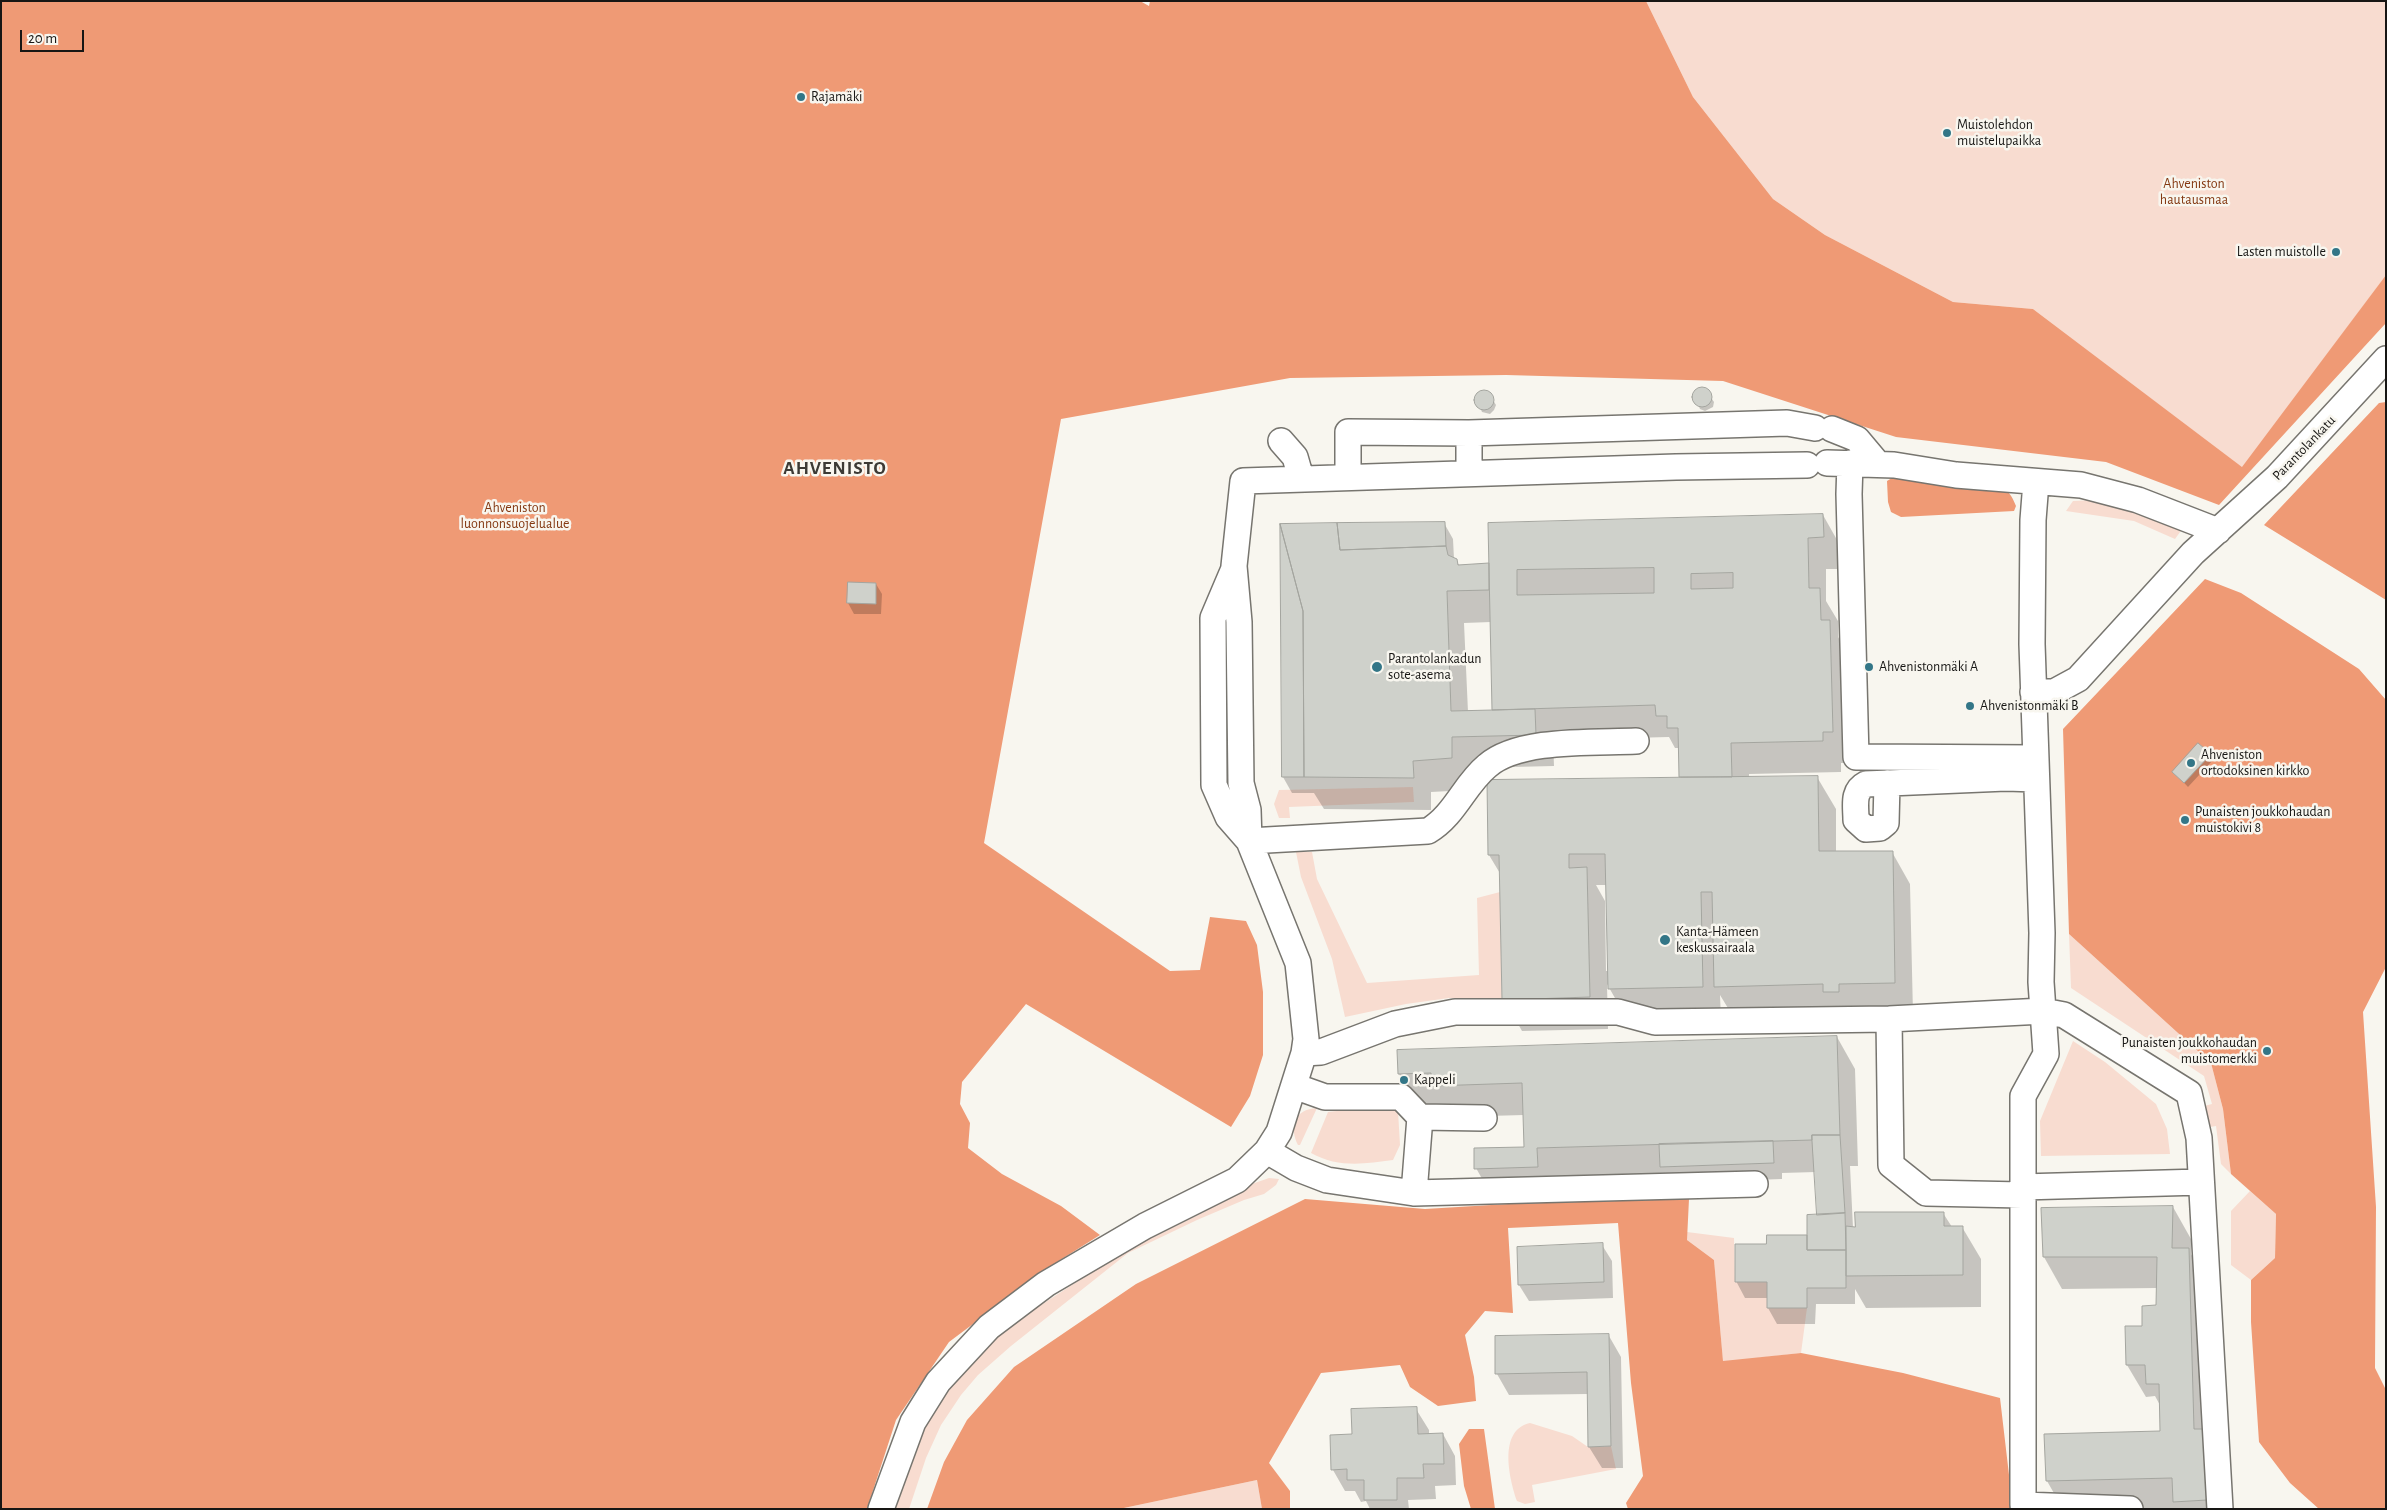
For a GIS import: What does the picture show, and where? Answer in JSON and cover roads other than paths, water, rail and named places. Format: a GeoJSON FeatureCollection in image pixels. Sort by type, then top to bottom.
{"type":"FeatureCollection","features":[{"type":"Feature","properties":{"kind":"street","name":"Parantolankatu"},"geometry":{"type":"LineString","coordinates":[[2033,692],[2054,692],[2078,679],[2193,553],[2277,477],[2386,359]]}},
{"type":"Feature","properties":{"kind":"street"},"geometry":{"type":"LineString","coordinates":[[1348,476],[1348,432],[1469,433],[1787,423],[1824,428],[1857,439],[1878,464]]}},
{"type":"Feature","properties":{"kind":"street"},"geometry":{"type":"LineString","coordinates":[[1469,433],[1469,474]]}},
{"type":"Feature","properties":{"kind":"street"},"geometry":{"type":"LineString","coordinates":[[1281,441],[1295,457],[1301,478]]}},
{"type":"Feature","properties":{"kind":"street"},"geometry":{"type":"LineString","coordinates":[[1828,464],[1850,514],[1856,756],[1986,758],[2036,768]]}},
{"type":"Feature","properties":{"kind":"street"},"geometry":{"type":"LineString","coordinates":[[881,1509],[913,1422],[938,1382],[989,1327],[1046,1284],[1145,1226],[1236,1180],[1267,1151],[1279,1132],[1304,1053],[1306,1039],[1298,964],[1249,840],[1228,817],[1214,785],[1213,618],[1234,566],[1242,480],[1878,464],[1956,475],[2090,488],[2138,500],[2218,531]]}},
{"type":"Feature","properties":{"kind":"street"},"geometry":{"type":"LineString","coordinates":[[2036,482],[2033,520],[2033,692],[2046,1054],[2023,1096],[2023,1505],[2130,1509]]}},
{"type":"Feature","properties":{"kind":"street"},"geometry":{"type":"LineString","coordinates":[[1249,840],[1428,831],[1444,819],[1487,766],[1501,758],[1529,747],[1636,741]]}},
{"type":"Feature","properties":{"kind":"street"},"geometry":{"type":"LineString","coordinates":[[1887,783],[2006,778],[2036,768]]}},
{"type":"Feature","properties":{"kind":"street"},"geometry":{"type":"LineString","coordinates":[[1304,1053],[1321,1052],[1395,1024],[1455,1012],[1618,1012],[1655,1022],[1889,1019],[2043,1011],[2064,1016],[2189,1093],[2199,1138],[2220,1509]]}},
{"type":"Feature","properties":{"kind":"street"},"geometry":{"type":"LineString","coordinates":[[1889,1019],[1891,1165],[1926,1193],[2022,1191],[2201,1182]]}},
{"type":"Feature","properties":{"kind":"street"},"geometry":{"type":"LineString","coordinates":[[1294,1086],[1326,1097],[1401,1097],[1420,1117],[1484,1118]]}},
{"type":"Feature","properties":{"kind":"street"},"geometry":{"type":"LineString","coordinates":[[1414,1193],[1420,1117]]}},
{"type":"Feature","properties":{"kind":"street"},"geometry":{"type":"LineString","coordinates":[[1267,1151],[1296,1168],[1327,1180],[1414,1193],[1755,1184]]}},
{"type":"Feature","properties":{"kind":"place","name":"Rajamäki"},"geometry":{"type":"Point","coordinates":[801,97]}},
{"type":"Feature","properties":{"kind":"place","name":"Muistolehdon muistelupaikka"},"geometry":{"type":"Point","coordinates":[1947,133]}},
{"type":"Feature","properties":{"kind":"place","name":"Lasten muistolle"},"geometry":{"type":"Point","coordinates":[2336,252]}},
{"type":"Feature","properties":{"kind":"place","name":"Parantolankadun sote-asema"},"geometry":{"type":"Point","coordinates":[1377,667]}},
{"type":"Feature","properties":{"kind":"place","name":"Ahvenistonmäki A"},"geometry":{"type":"Point","coordinates":[1869,667]}},
{"type":"Feature","properties":{"kind":"place","name":"Ahvenistonmäki B"},"geometry":{"type":"Point","coordinates":[1970,706]}},
{"type":"Feature","properties":{"kind":"place","name":"Ahveniston ortodoksinen kirkko"},"geometry":{"type":"Point","coordinates":[2191,763]}},
{"type":"Feature","properties":{"kind":"place","name":"Punaisten joukkohaudan muistokivi 8"},"geometry":{"type":"Point","coordinates":[2185,820]}},
{"type":"Feature","properties":{"kind":"place","name":"Kanta-Hämeen keskussairaala"},"geometry":{"type":"Point","coordinates":[1665,940]}},
{"type":"Feature","properties":{"kind":"place","name":"Punaisten joukkohaudan muistomerkki"},"geometry":{"type":"Point","coordinates":[2267,1051]}},
{"type":"Feature","properties":{"kind":"place","name":"Kappeli"},"geometry":{"type":"Point","coordinates":[1404,1080]}},
{"type":"Feature","properties":{"kind":"district","name":"AHVENISTO"},"geometry":{"type":"Point","coordinates":[835,468]}},
{"type":"Feature","properties":{"kind":"park label","name":"Ahveniston hautausmaa"},"geometry":{"type":"Point","coordinates":[2194,192]}},
{"type":"Feature","properties":{"kind":"park label","name":"Ahveniston luonnonsuojelualue"},"geometry":{"type":"Point","coordinates":[515,516]}}]}
